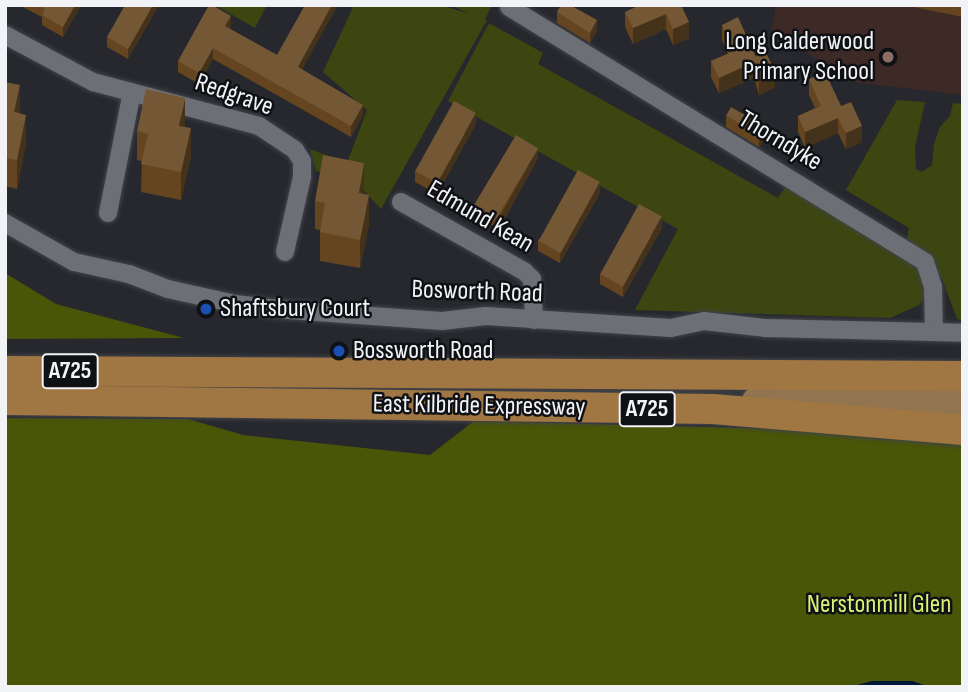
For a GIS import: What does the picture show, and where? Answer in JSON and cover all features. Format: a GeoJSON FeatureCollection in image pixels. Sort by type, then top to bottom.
{"type":"FeatureCollection","features":[{"type":"Feature","properties":{"kind":"highway","name":"East Kilbride Expressway"},"geometry":{"type":"LineString","coordinates":[[5,370],[963,378]]}},
{"type":"Feature","properties":{"kind":"highway","name":"East Kilbride Expressway"},"geometry":{"type":"LineString","coordinates":[[5,400],[331,402],[467,408],[713,409],[963,430]]}},
{"type":"Feature","properties":{"kind":"main road","name":"East Kilbride Expressway"},"geometry":{"type":"LineString","coordinates":[[331,402],[467,398],[963,401]]}},
{"type":"Feature","properties":{"kind":"street","name":"Thorndyke"},"geometry":{"type":"LineString","coordinates":[[509,7],[925,262],[933,286],[936,308],[934,332]]}},
{"type":"Feature","properties":{"kind":"street","name":"Redgrave"},"geometry":{"type":"LineString","coordinates":[[5,35],[93,82],[259,126],[295,149],[302,161],[302,177],[285,252]]}},
{"type":"Feature","properties":{"kind":"street"},"geometry":{"type":"LineString","coordinates":[[108,214],[132,92]]}},
{"type":"Feature","properties":{"kind":"street","name":"Edmund Kean"},"geometry":{"type":"LineString","coordinates":[[401,202],[525,272],[532,279],[536,309],[534,320]]}},
{"type":"Feature","properties":{"kind":"street","name":"Bosworth Road"},"geometry":{"type":"LineString","coordinates":[[5,223],[74,262],[130,274],[168,289],[234,304],[442,321],[486,316],[671,328],[704,321],[765,328],[963,333]]}},
{"type":"Feature","properties":{"kind":"shaded area","name":"Long Calderwood Primary School"},"geometry":{"type":"Polygon","coordinates":[[[776,5],[963,5],[963,95],[854,82],[771,31],[776,5]]]}},
{"type":"Feature","properties":{"kind":"green space"},"geometry":{"type":"Polygon","coordinates":[[[215,5],[267,5],[255,28],[215,5]]]}},
{"type":"Feature","properties":{"kind":"green space"},"geometry":{"type":"Polygon","coordinates":[[[354,5],[441,5],[469,14],[451,5],[492,5],[485,19],[487,20],[381,209],[351,177],[316,171],[310,149],[347,163],[367,110],[323,72],[354,5]]]}},
{"type":"Feature","properties":{"kind":"green space"},"geometry":{"type":"Polygon","coordinates":[[[489,23],[543,53],[538,64],[778,198],[786,186],[911,257],[922,271],[928,293],[919,305],[890,318],[635,310],[678,229],[448,101],[489,23]]]}},
{"type":"Feature","properties":{"kind":"green space"},"geometry":{"type":"Polygon","coordinates":[[[897,100],[925,102],[915,147],[916,169],[922,172],[932,165],[934,144],[940,127],[950,116],[953,103],[963,104],[963,320],[957,319],[943,281],[928,259],[907,239],[909,228],[846,190],[897,100]]]}},
{"type":"Feature","properties":{"kind":"green space"},"geometry":{"type":"Polygon","coordinates":[[[5,273],[56,304],[184,338],[5,339],[5,273]]]}},
{"type":"Feature","properties":{"kind":"green space","name":"Nerstonmill Glen"},"geometry":{"type":"Polygon","coordinates":[[[5,418],[188,419],[243,435],[430,455],[474,421],[821,430],[963,443],[963,687],[5,687],[5,418]]]}},
{"type":"Feature","properties":{"kind":"building"},"geometry":{"type":"Polygon","coordinates":[[[38,5],[75,5],[63,27],[42,15],[45,9],[38,5]]]}},
{"type":"Feature","properties":{"kind":"building"},"geometry":{"type":"Polygon","coordinates":[[[125,5],[153,5],[128,49],[107,37],[125,5]]]}},
{"type":"Feature","properties":{"kind":"building"},"geometry":{"type":"Polygon","coordinates":[[[209,5],[231,16],[225,26],[277,55],[305,5],[332,5],[298,67],[363,105],[351,126],[213,48],[199,73],[178,61],[209,5]]]}},
{"type":"Feature","properties":{"kind":"building"},"geometry":{"type":"Polygon","coordinates":[[[561,5],[570,5],[597,20],[590,33],[557,12],[561,5]]]}},
{"type":"Feature","properties":{"kind":"building"},"geometry":{"type":"Polygon","coordinates":[[[640,5],[681,5],[689,22],[673,29],[666,14],[633,28],[625,12],[640,5]]]}},
{"type":"Feature","properties":{"kind":"building"},"geometry":{"type":"Polygon","coordinates":[[[738,17],[756,57],[763,46],[775,72],[759,79],[754,62],[719,78],[711,61],[734,51],[722,25],[738,17]]]}},
{"type":"Feature","properties":{"kind":"building"},"geometry":{"type":"Polygon","coordinates":[[[825,72],[841,106],[851,102],[862,126],[846,133],[838,118],[805,132],[798,116],[821,106],[809,79],[825,72]]]}},
{"type":"Feature","properties":{"kind":"building"},"geometry":{"type":"Polygon","coordinates":[[[5,82],[20,85],[14,112],[26,115],[17,160],[5,158],[5,82]]]}},
{"type":"Feature","properties":{"kind":"building"},"geometry":{"type":"Polygon","coordinates":[[[146,89],[185,98],[179,126],[191,128],[181,172],[141,164],[148,134],[137,131],[146,89]]]}},
{"type":"Feature","properties":{"kind":"building"},"geometry":{"type":"Polygon","coordinates":[[[454,101],[476,113],[437,183],[415,171],[454,101]]]}},
{"type":"Feature","properties":{"kind":"building"},"geometry":{"type":"Polygon","coordinates":[[[731,107],[765,126],[760,135],[726,116],[731,107]]]}},
{"type":"Feature","properties":{"kind":"building"},"geometry":{"type":"Polygon","coordinates":[[[516,135],[538,148],[497,218],[474,204],[516,135]]]}},
{"type":"Feature","properties":{"kind":"building"},"geometry":{"type":"Polygon","coordinates":[[[323,155],[364,163],[359,193],[369,195],[360,240],[320,232],[325,203],[315,201],[323,155]]]}},
{"type":"Feature","properties":{"kind":"building"},"geometry":{"type":"Polygon","coordinates":[[[578,170],[600,182],[561,253],[539,241],[578,170]]]}},
{"type":"Feature","properties":{"kind":"building"},"geometry":{"type":"Polygon","coordinates":[[[639,204],[662,217],[623,287],[600,274],[639,204]]]}},
{"type":"Feature","properties":{"kind":"waterway"},"geometry":{"type":"LineString","coordinates":[[857,687],[872,683],[911,683],[923,687]]}},
{"type":"Feature","properties":{"kind":"place","name":"Long Calderwood Primary School"},"geometry":{"type":"Point","coordinates":[888,57]}},
{"type":"Feature","properties":{"kind":"place","name":"Shaftsbury Court"},"geometry":{"type":"Point","coordinates":[206,309]}},
{"type":"Feature","properties":{"kind":"place","name":"Bossworth Road"},"geometry":{"type":"Point","coordinates":[339,351]}}]}
